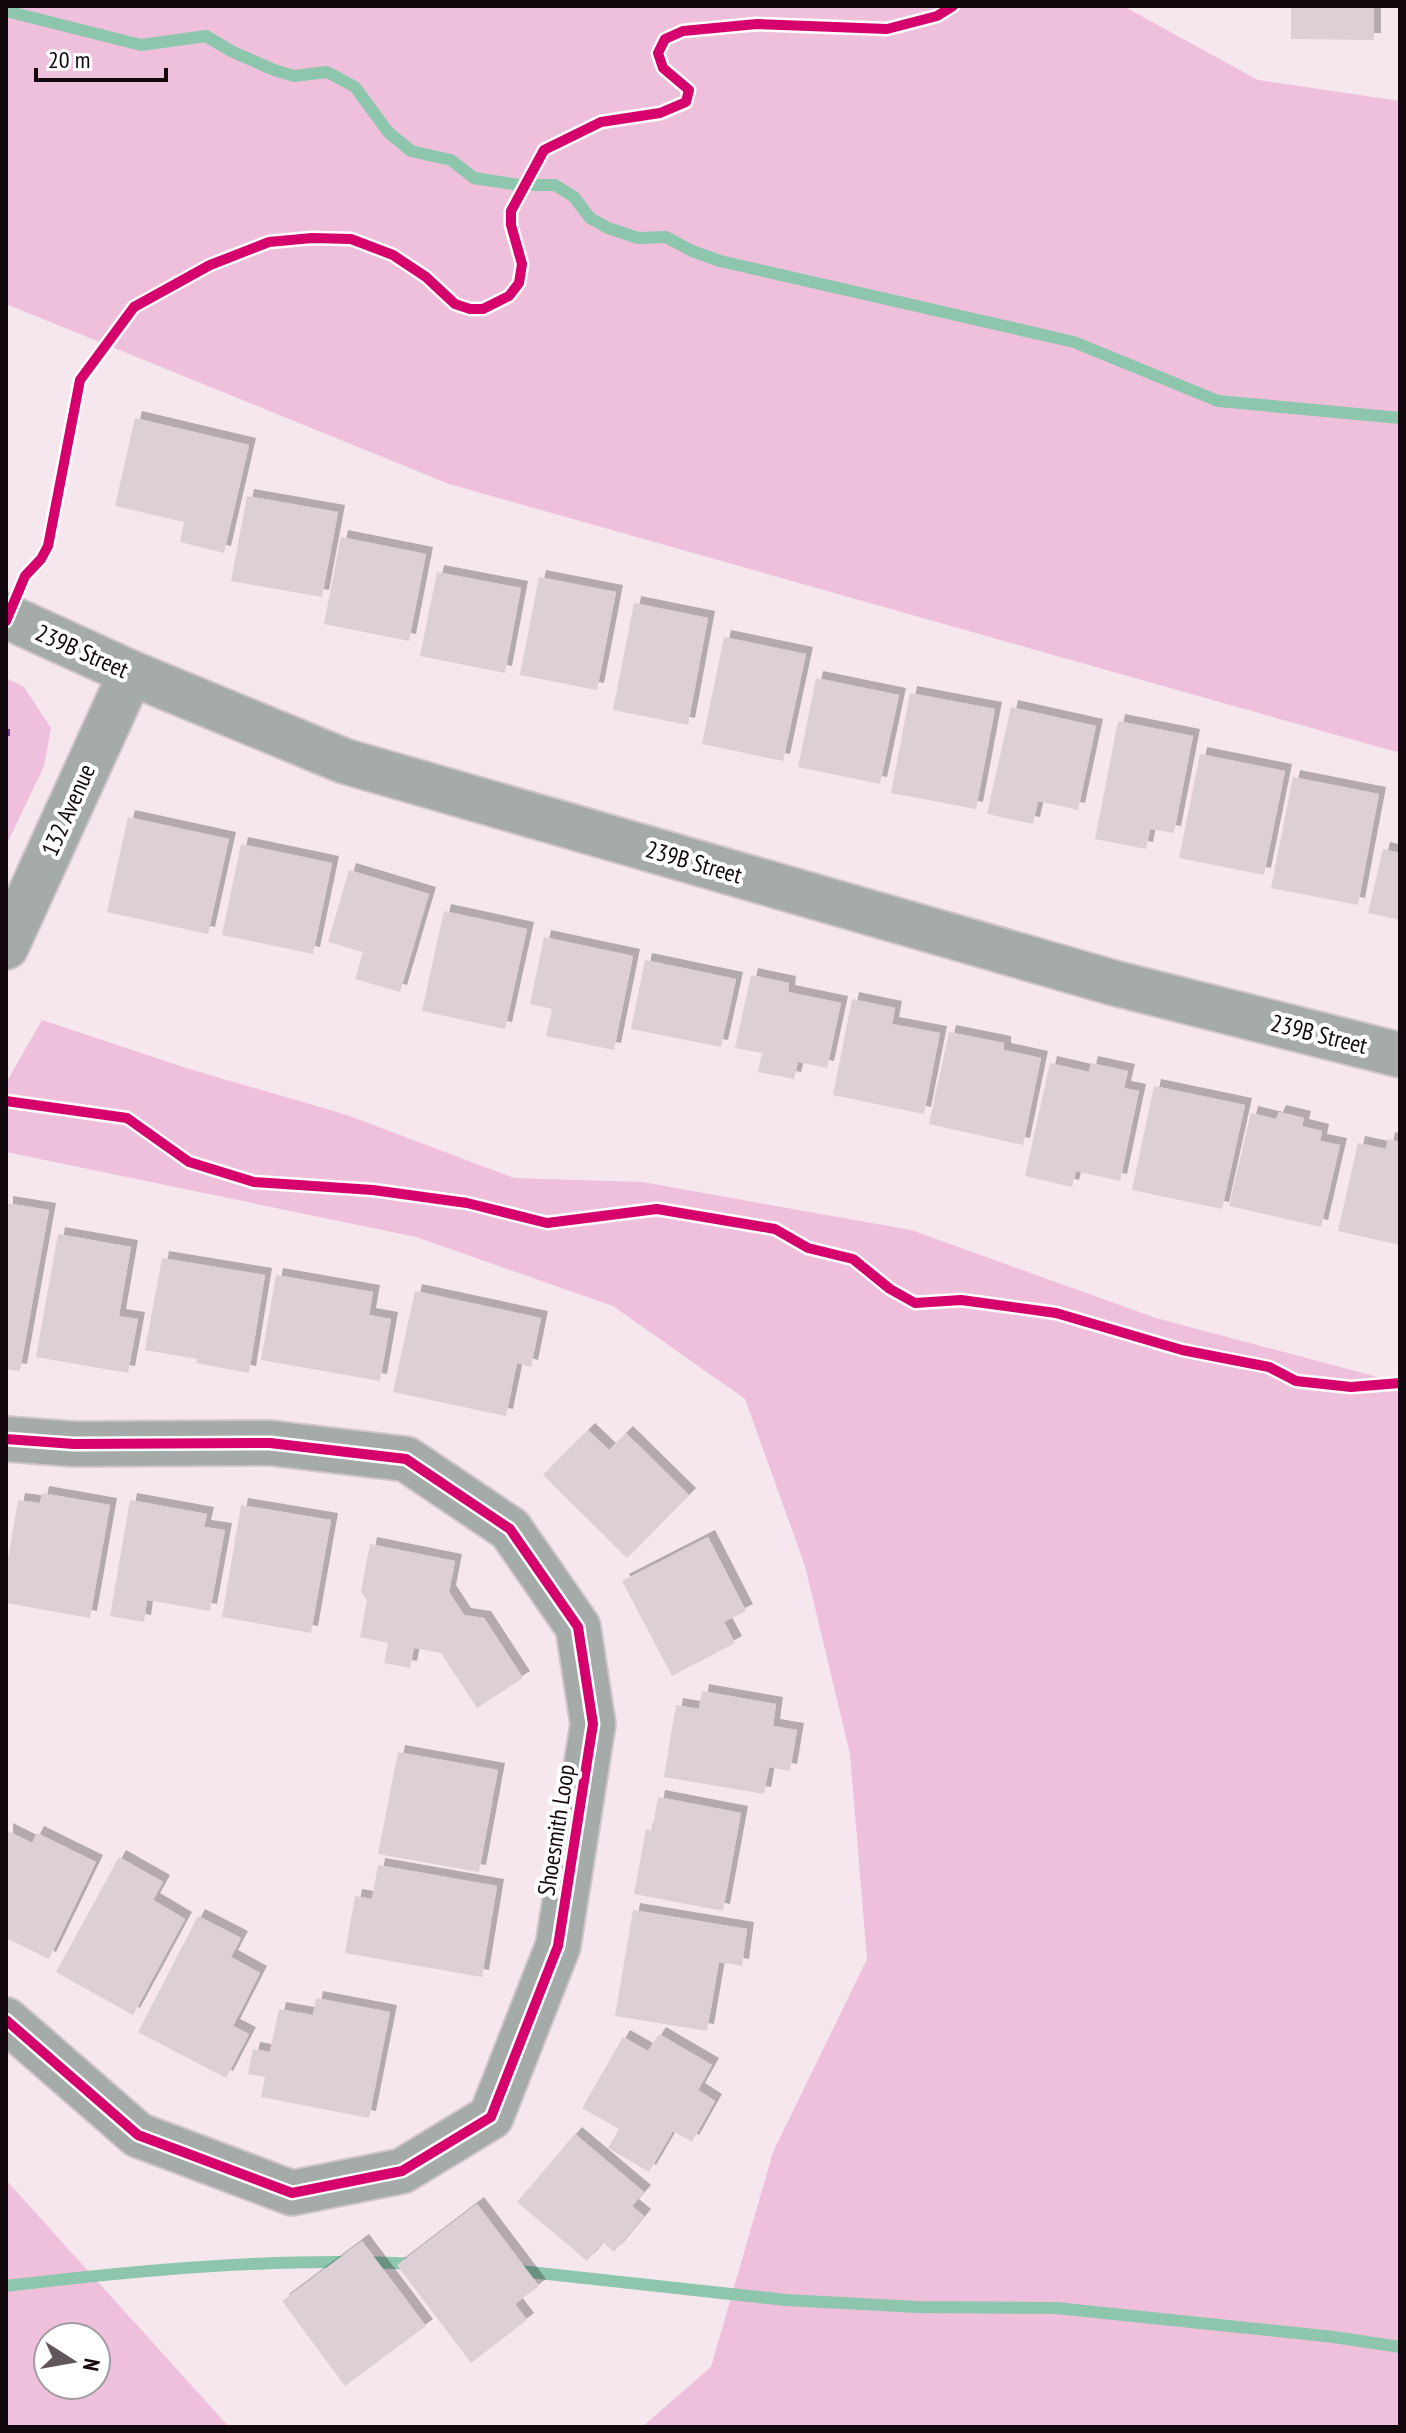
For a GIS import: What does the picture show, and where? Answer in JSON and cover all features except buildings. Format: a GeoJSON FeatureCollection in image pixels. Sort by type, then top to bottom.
{"type":"FeatureCollection","features":[{"type":"Feature","properties":{"kind":"street","name":"239B Street"},"geometry":{"type":"LineString","coordinates":[[6,616],[131,673],[344,761],[1114,983],[1400,1055]]}},
{"type":"Feature","properties":{"kind":"street","name":"132 Avenue"},"geometry":{"type":"LineString","coordinates":[[6,947],[131,673]]}},
{"type":"Feature","properties":{"kind":"street","name":"Shoesmith Loop"},"geometry":{"type":"LineString","coordinates":[[6,1439],[74,1444],[270,1443],[406,1459],[510,1529],[578,1627],[593,1724],[558,1946],[491,2117],[402,2171],[292,2193],[138,2135],[6,2020]]}},
{"type":"Feature","properties":{"kind":"shaded area"},"geometry":{"type":"Polygon","coordinates":[[[6,6],[1123,6],[1258,80],[1400,101],[1400,753],[449,484],[6,304],[6,6]]]}},
{"type":"Feature","properties":{"kind":"shaded area"},"geometry":{"type":"Polygon","coordinates":[[[6,678],[24,687],[51,728],[44,766],[6,846],[6,678]]]}},
{"type":"Feature","properties":{"kind":"shaded area"},"geometry":{"type":"Polygon","coordinates":[[[42,1020],[186,1068],[347,1115],[514,1178],[642,1182],[911,1230],[1156,1318],[1400,1383],[1400,2427],[642,2427],[711,2367],[773,2152],[867,1959],[850,1754],[805,1566],[745,1399],[613,1306],[416,1237],[6,1152],[6,1083],[42,1020]]]}},
{"type":"Feature","properties":{"kind":"shaded area"},"geometry":{"type":"Polygon","coordinates":[[[6,2180],[229,2427],[6,2427],[6,2180]]]}},
{"type":"Feature","properties":{"kind":"waterway"},"geometry":{"type":"LineString","coordinates":[[6,11],[141,45],[206,36],[231,51],[294,76],[327,72],[355,87],[388,132],[411,151],[451,160],[474,178],[519,185],[555,185],[574,197],[590,218],[638,238],[666,237],[720,261],[1074,342],[1218,401],[1400,418]]}},
{"type":"Feature","properties":{"kind":"waterway"},"geometry":{"type":"LineString","coordinates":[[6,2286],[209,2266],[312,2262],[413,2264]]}},
{"type":"Feature","properties":{"kind":"waterway"},"geometry":{"type":"LineString","coordinates":[[511,2270],[786,2300],[917,2307],[1056,2308],[1334,2337],[1400,2347]]}},
{"type":"Feature","properties":{"kind":"marked path"},"geometry":{"type":"LineString","coordinates":[[6,729],[6,736]]}},
{"type":"Feature","properties":{"kind":"cycle path"},"geometry":{"type":"LineString","coordinates":[[6,621],[25,576],[48,546],[80,380],[134,307],[210,265],[269,242],[312,238],[351,239],[393,255],[426,277],[455,304],[483,309],[509,296],[519,283],[522,264],[511,225],[511,211],[544,150],[601,122],[660,113],[686,102],[689,90],[663,68],[658,53],[665,39],[683,31],[757,24],[887,29],[937,16],[953,6]]}},
{"type":"Feature","properties":{"kind":"cycle path"},"geometry":{"type":"LineString","coordinates":[[6,1101],[127,1118],[189,1162],[254,1182],[373,1190],[467,1203],[547,1223],[657,1209],[775,1229],[808,1248],[853,1259],[890,1289],[915,1303],[961,1300],[1056,1313],[1182,1350],[1269,1367],[1296,1381],[1351,1387],[1400,1383]]}},
{"type":"Feature","properties":{"kind":"cycle path"},"geometry":{"type":"LineString","coordinates":[[6,1439],[74,1444],[270,1443],[406,1459],[510,1529],[578,1627],[593,1724],[558,1946],[491,2117],[402,2171],[292,2193],[138,2135],[6,2020]]}}]}
